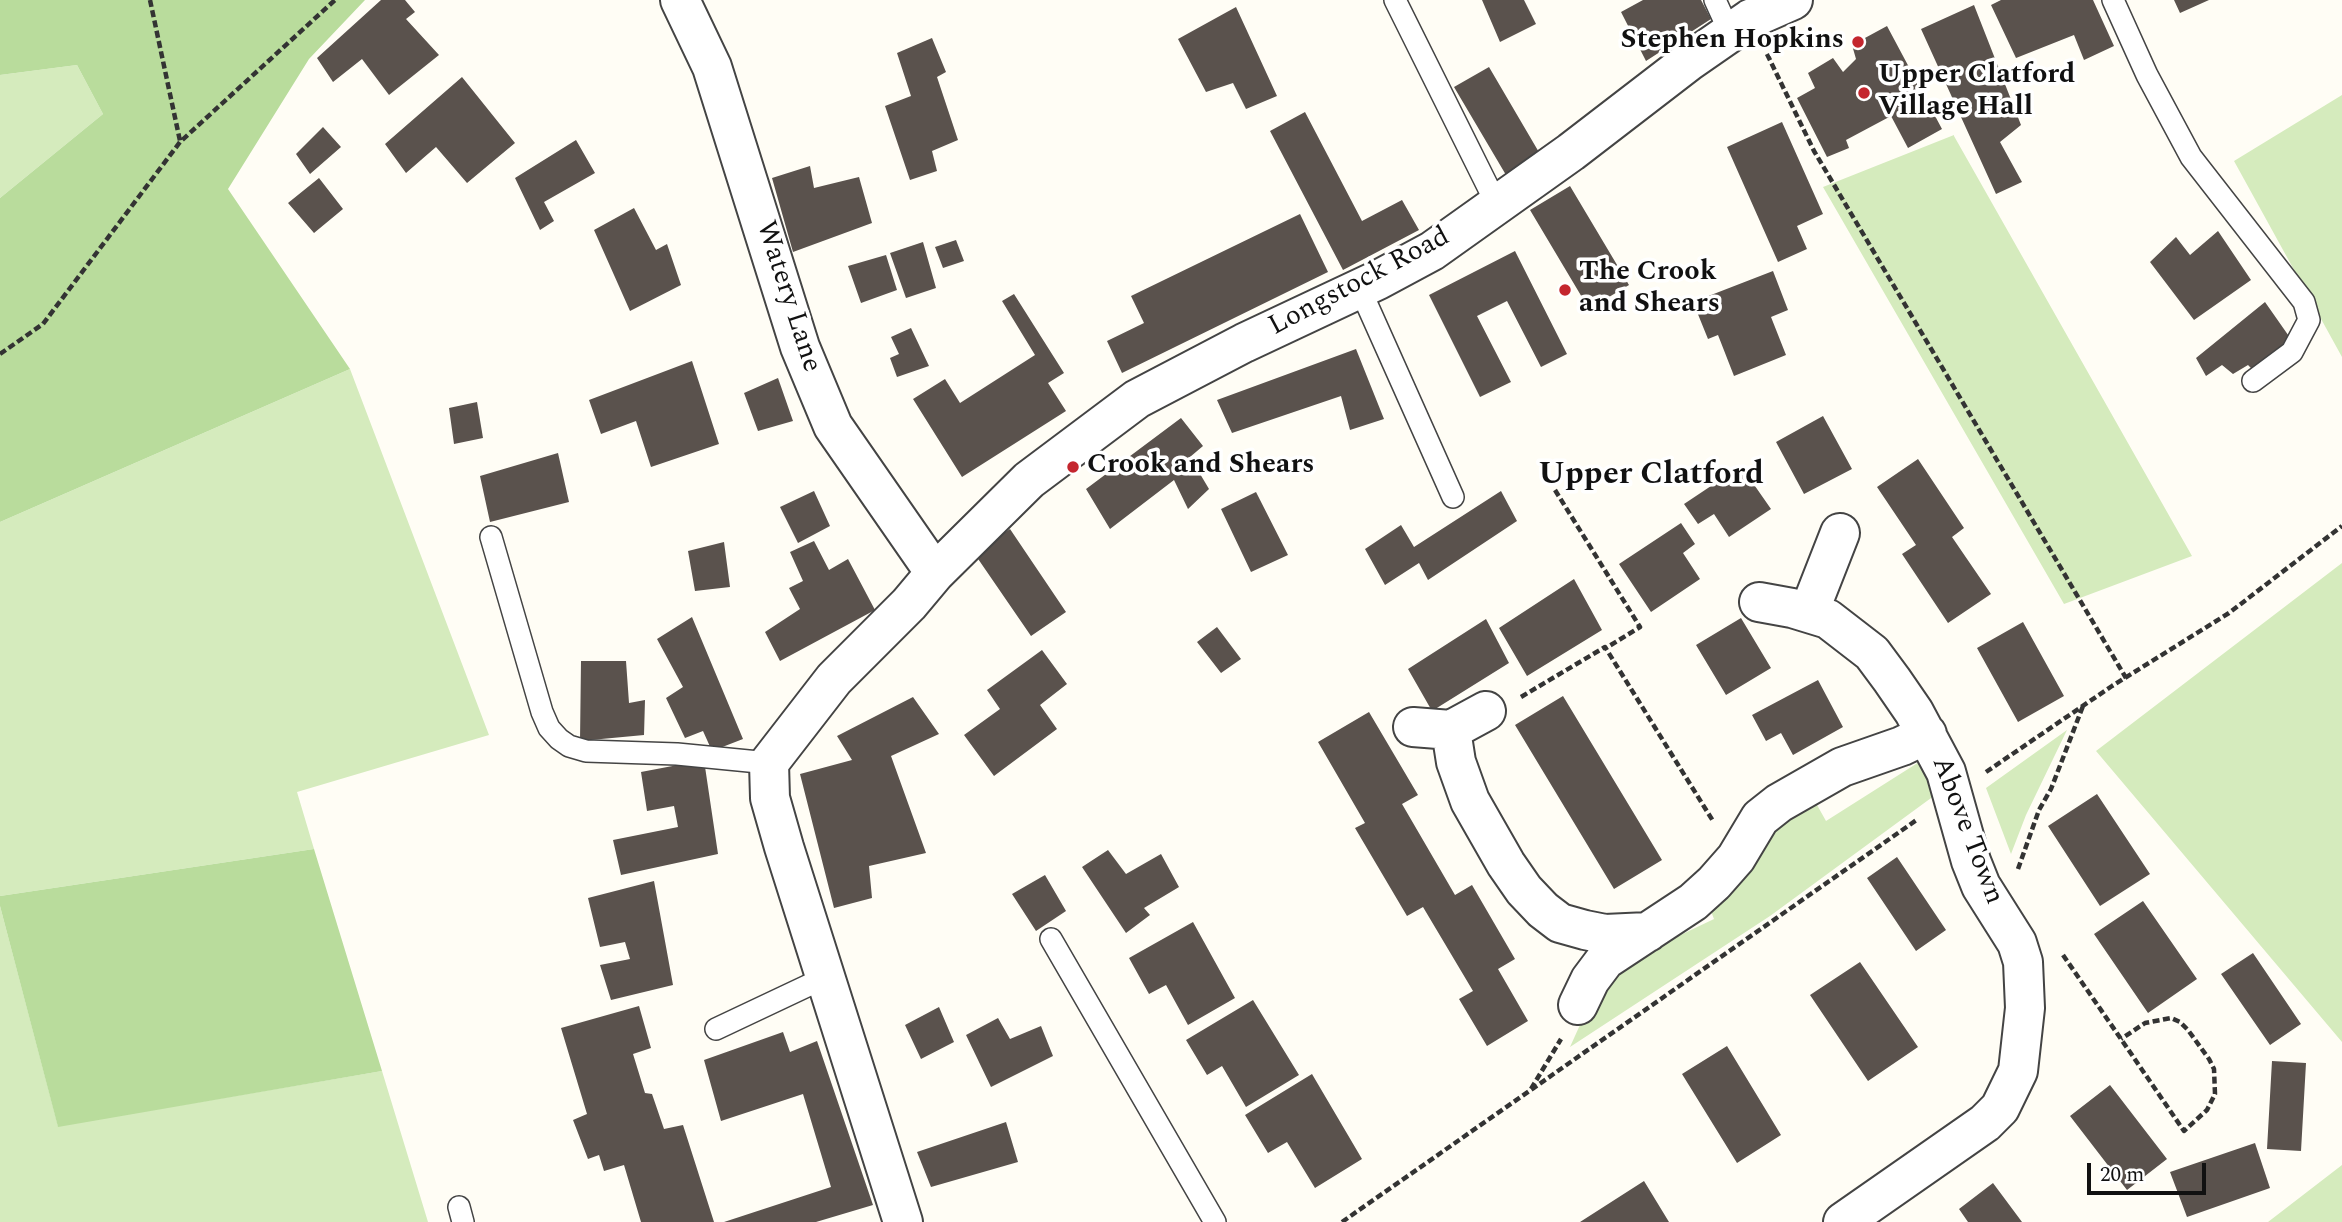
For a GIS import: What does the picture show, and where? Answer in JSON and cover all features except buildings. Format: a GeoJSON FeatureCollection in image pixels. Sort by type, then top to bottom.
{"type":"FeatureCollection","features":[{"type":"Feature","properties":{"kind":"street","name":"Watery Lane"},"geometry":{"type":"LineString","coordinates":[[680,0],[712,66],[800,347],[833,426],[935,573]]}},
{"type":"Feature","properties":{"kind":"street","name":"Longstock Road"},"geometry":{"type":"LineString","coordinates":[[769,763],[834,679],[1029,480],[1137,399],[1432,251],[1571,152],[1688,62],[1732,17],[1793,0]]}},
{"type":"Feature","properties":{"kind":"street"},"geometry":{"type":"LineString","coordinates":[[1809,612],[1840,533]]}},
{"type":"Feature","properties":{"kind":"street","name":"Above Town"},"geometry":{"type":"LineString","coordinates":[[1759,602],[1809,612],[1828,619],[1872,653],[1907,701],[1946,772],[1971,862],[1981,886],[2017,943],[2023,962],[2025,1008],[2018,1071],[2000,1108],[1985,1123],[1843,1222]]}},
{"type":"Feature","properties":{"kind":"street"},"geometry":{"type":"LineString","coordinates":[[1413,727],[1451,730],[1486,711]]}},
{"type":"Feature","properties":{"kind":"street"},"geometry":{"type":"LineString","coordinates":[[1451,730],[1456,762],[1470,801],[1524,890],[1560,923],[1605,934],[1648,932]]}},
{"type":"Feature","properties":{"kind":"street"},"geometry":{"type":"LineString","coordinates":[[1578,1005],[1590,980],[1605,960],[1693,902],[1736,858],[1760,818],[1779,803],[1842,767],[1902,746],[1927,734]]}},
{"type":"Feature","properties":{"kind":"street"},"geometry":{"type":"LineString","coordinates":[[769,763],[770,798],[824,978],[903,1222]]}},
{"type":"Feature","properties":{"kind":"lane"},"geometry":{"type":"LineString","coordinates":[[1395,0],[1497,205]]}},
{"type":"Feature","properties":{"kind":"lane"},"geometry":{"type":"LineString","coordinates":[[2113,0],[2147,75],[2190,157],[2304,302],[2309,320],[2292,352],[2253,382]]}},
{"type":"Feature","properties":{"kind":"lane"},"geometry":{"type":"LineString","coordinates":[[1360,289],[1453,497]]}},
{"type":"Feature","properties":{"kind":"lane"},"geometry":{"type":"LineString","coordinates":[[491,537],[542,712],[549,728],[559,739],[569,746],[586,751],[677,754],[769,763]]}},
{"type":"Feature","properties":{"kind":"lane"},"geometry":{"type":"LineString","coordinates":[[1051,939],[1215,1222]]}},
{"type":"Feature","properties":{"kind":"lane"},"geometry":{"type":"LineString","coordinates":[[716,1030],[824,978]]}},
{"type":"Feature","properties":{"kind":"path"},"geometry":{"type":"LineString","coordinates":[[150,0],[180,142]]}},
{"type":"Feature","properties":{"kind":"path"},"geometry":{"type":"LineString","coordinates":[[0,354],[43,324],[180,142],[335,0]]}},
{"type":"Feature","properties":{"kind":"path"},"geometry":{"type":"LineString","coordinates":[[1732,17],[2126,678]]}},
{"type":"Feature","properties":{"kind":"path"},"geometry":{"type":"LineString","coordinates":[[1486,711],[1497,711],[1640,628],[1555,490]]}},
{"type":"Feature","properties":{"kind":"path"},"geometry":{"type":"LineString","coordinates":[[1342,1222],[1954,794],[2083,706],[2229,614],[2342,526]]}},
{"type":"Feature","properties":{"kind":"path"},"geometry":{"type":"LineString","coordinates":[[1606,648],[1736,858]]}},
{"type":"Feature","properties":{"kind":"path"},"geometry":{"type":"LineString","coordinates":[[2014,880],[2039,810],[2051,789],[2083,706]]}},
{"type":"Feature","properties":{"kind":"path"},"geometry":{"type":"LineString","coordinates":[[2059,948],[2136,1062],[2184,1131],[2207,1110],[2215,1094],[2214,1069],[2180,1022],[2171,1018],[2145,1023],[2121,1039]]}},
{"type":"Feature","properties":{"kind":"path"},"geometry":{"type":"LineString","coordinates":[[1529,1092],[1557,1047],[1578,1005]]}},
{"type":"Feature","properties":{"kind":"green space"},"geometry":{"type":"Polygon","coordinates":[[[0,0],[365,0],[309,59],[228,189],[350,369],[0,522],[0,198],[103,114],[77,65],[0,75],[0,0]]]}},
{"type":"Feature","properties":{"kind":"green space"},"geometry":{"type":"Polygon","coordinates":[[[77,65],[103,114],[0,198],[0,75],[77,65]]]}},
{"type":"Feature","properties":{"kind":"green space"},"geometry":{"type":"Polygon","coordinates":[[[2342,95],[2342,357],[2234,161],[2342,95]]]}},
{"type":"Feature","properties":{"kind":"green space"},"geometry":{"type":"Polygon","coordinates":[[[1954,135],[2192,556],[2064,604],[1823,187],[1954,135]]]}},
{"type":"Feature","properties":{"kind":"green space"},"geometry":{"type":"Polygon","coordinates":[[[350,369],[489,735],[297,792],[314,849],[0,896],[0,522],[350,369]]]}},
{"type":"Feature","properties":{"kind":"green space"},"geometry":{"type":"Polygon","coordinates":[[[2342,563],[2342,1042],[2096,751],[2342,563]]]}},
{"type":"Feature","properties":{"kind":"green space"},"geometry":{"type":"Polygon","coordinates":[[[2067,730],[2026,815],[2011,854],[1986,788],[2067,730]]]}},
{"type":"Feature","properties":{"kind":"green space"},"geometry":{"type":"Polygon","coordinates":[[[1927,757],[1942,790],[1770,916],[1570,1047],[1584,1016],[1626,961],[1714,919],[1709,906],[1765,831],[1812,796],[1826,821],[1927,757]]]}},
{"type":"Feature","properties":{"kind":"green space"},"geometry":{"type":"Polygon","coordinates":[[[314,849],[382,1071],[58,1127],[0,906],[0,896],[314,849]]]}},
{"type":"Feature","properties":{"kind":"green space"},"geometry":{"type":"Polygon","coordinates":[[[0,906],[58,1126],[382,1071],[428,1222],[0,1222],[0,906]]]}},
{"type":"Feature","properties":{"kind":"green space"},"geometry":{"type":"Polygon","coordinates":[[[2342,1165],[2342,1222],[2268,1222],[2342,1165]]]}},
{"type":"Feature","properties":{"kind":"place","name":"Stephen Hopkins"},"geometry":{"type":"Point","coordinates":[1858,42]}},
{"type":"Feature","properties":{"kind":"place","name":"Upper Clatford Village Hall"},"geometry":{"type":"Point","coordinates":[1864,93]}},
{"type":"Feature","properties":{"kind":"place","name":"The Crook and Shears"},"geometry":{"type":"Point","coordinates":[1565,290]}},
{"type":"Feature","properties":{"kind":"place","name":"Crook and Shears"},"geometry":{"type":"Point","coordinates":[1073,467]}},
{"type":"Feature","properties":{"kind":"district","name":"Upper Clatford"},"geometry":{"type":"Point","coordinates":[1651,477]}}]}
